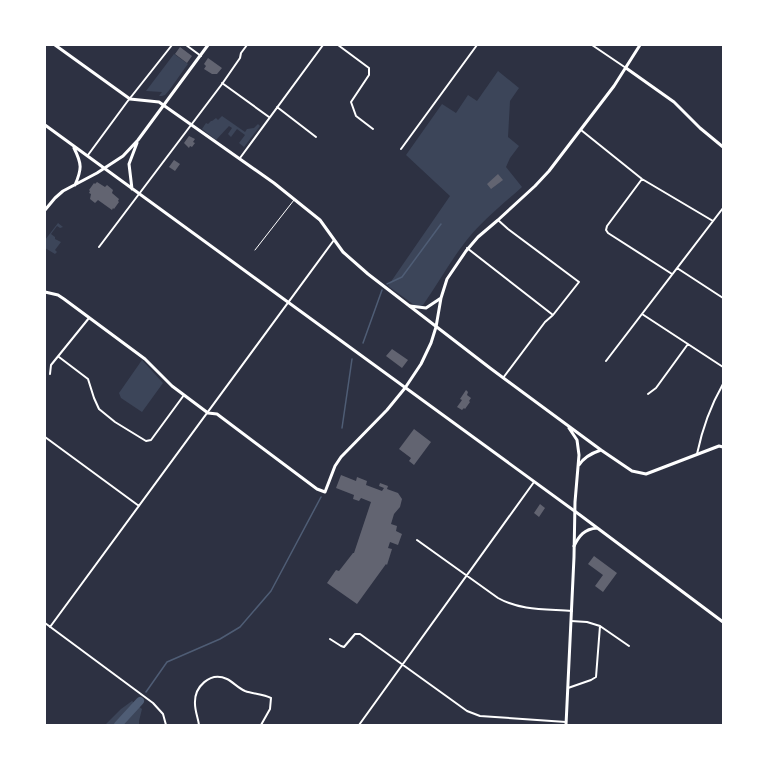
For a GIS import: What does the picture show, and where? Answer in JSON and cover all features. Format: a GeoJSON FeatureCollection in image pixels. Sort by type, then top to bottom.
{"type":"FeatureCollection","features":[{"type":"Feature","properties":{"kind":"street"},"geometry":{"type":"LineString","coordinates":[[55,45],[130,100],[159,102],[295,200],[320,220],[334,240],[352,260],[503,378],[632,471],[646,474],[719,446],[723,447]]}},
{"type":"Feature","properties":{"kind":"street"},"geometry":{"type":"LineString","coordinates":[[87,156],[172,45]]}},
{"type":"Feature","properties":{"kind":"street"},"geometry":{"type":"LineString","coordinates":[[186,45],[201,56]]}},
{"type":"Feature","properties":{"kind":"street"},"geometry":{"type":"LineString","coordinates":[[45,210],[55,198],[63,192],[123,156],[138,140],[208,45]]}},
{"type":"Feature","properties":{"kind":"street"},"geometry":{"type":"LineString","coordinates":[[99,247],[192,125],[240,58],[241,52],[247,45]]}},
{"type":"Feature","properties":{"kind":"street"},"geometry":{"type":"LineString","coordinates":[[239,159],[323,45]]}},
{"type":"Feature","properties":{"kind":"street"},"geometry":{"type":"LineString","coordinates":[[338,45],[369,68],[369,75],[351,102],[356,116],[373,129]]}},
{"type":"Feature","properties":{"kind":"street"},"geometry":{"type":"LineString","coordinates":[[401,149],[477,45]]}},
{"type":"Feature","properties":{"kind":"street"},"geometry":{"type":"LineString","coordinates":[[592,45],[674,102],[700,128],[722,146],[723,141]]}},
{"type":"Feature","properties":{"kind":"street"},"geometry":{"type":"LineString","coordinates":[[45,292],[58,295],[145,359],[166,381],[208,413],[217,414],[317,489],[325,492],[332,471],[341,457],[387,410],[405,388],[421,364],[431,343],[436,327],[441,298],[447,279],[467,248],[535,186],[581,130],[626,68],[640,45]]}},
{"type":"Feature","properties":{"kind":"street"},"geometry":{"type":"LineString","coordinates":[[222,83],[269,118]]}},
{"type":"Feature","properties":{"kind":"street"},"geometry":{"type":"LineString","coordinates":[[277,107],[316,137]]}},
{"type":"Feature","properties":{"kind":"street"},"geometry":{"type":"LineString","coordinates":[[45,125],[534,482],[575,509],[597,528],[723,622]]}},
{"type":"Feature","properties":{"kind":"street"},"geometry":{"type":"LineString","coordinates":[[581,130],[642,179],[713,221]]}},
{"type":"Feature","properties":{"kind":"street"},"geometry":{"type":"LineString","coordinates":[[132,189],[129,164],[138,140]]}},
{"type":"Feature","properties":{"kind":"street"},"geometry":{"type":"LineString","coordinates":[[73,146],[79,158],[81,168],[75,185]]}},
{"type":"Feature","properties":{"kind":"street"},"geometry":{"type":"LineString","coordinates":[[642,179],[607,226],[606,230],[608,233],[672,275]]}},
{"type":"Feature","properties":{"kind":"street"},"geometry":{"type":"LineString","coordinates":[[606,361],[723,208]]}},
{"type":"Feature","properties":{"kind":"street"},"geometry":{"type":"LineString","coordinates":[[498,220],[579,282],[553,315],[545,322],[503,378]]}},
{"type":"Feature","properties":{"kind":"street"},"geometry":{"type":"LineString","coordinates":[[50,627],[334,240]]}},
{"type":"Feature","properties":{"kind":"street"},"geometry":{"type":"LineString","coordinates":[[467,248],[553,315]]}},
{"type":"Feature","properties":{"kind":"street"},"geometry":{"type":"LineString","coordinates":[[677,268],[723,298]]}},
{"type":"Feature","properties":{"kind":"street"},"geometry":{"type":"LineString","coordinates":[[410,306],[426,308],[441,298]]}},
{"type":"Feature","properties":{"kind":"street"},"geometry":{"type":"LineString","coordinates":[[642,314],[723,367]]}},
{"type":"Feature","properties":{"kind":"street"},"geometry":{"type":"LineString","coordinates":[[50,374],[51,365],[89,318]]}},
{"type":"Feature","properties":{"kind":"street"},"geometry":{"type":"LineString","coordinates":[[648,394],[656,388],[688,344]]}},
{"type":"Feature","properties":{"kind":"street"},"geometry":{"type":"LineString","coordinates":[[59,357],[88,379],[99,409],[115,422],[146,441],[151,440],[184,395]]}},
{"type":"Feature","properties":{"kind":"street"},"geometry":{"type":"LineString","coordinates":[[696,455],[699,442],[711,410],[723,384]]}},
{"type":"Feature","properties":{"kind":"street"},"geometry":{"type":"LineString","coordinates":[[330,638],[344,647],[355,634],[360,634],[460,707],[480,716],[566,724],[572,611],[575,509],[579,455],[577,440],[567,425]]}},
{"type":"Feature","properties":{"kind":"street"},"geometry":{"type":"LineString","coordinates":[[45,437],[139,506]]}},
{"type":"Feature","properties":{"kind":"street"},"geometry":{"type":"LineString","coordinates":[[578,469],[580,464],[588,456],[601,450]]}},
{"type":"Feature","properties":{"kind":"street"},"geometry":{"type":"LineString","coordinates":[[358,725],[534,482]]}},
{"type":"Feature","properties":{"kind":"street"},"geometry":{"type":"LineString","coordinates":[[574,546],[580,535],[585,531],[590,528],[597,528]]}},
{"type":"Feature","properties":{"kind":"street"},"geometry":{"type":"LineString","coordinates":[[417,540],[466,576],[510,605],[521,608],[572,611]]}},
{"type":"Feature","properties":{"kind":"street"},"geometry":{"type":"LineString","coordinates":[[571,621],[587,622],[600,626],[629,646]]}},
{"type":"Feature","properties":{"kind":"street"},"geometry":{"type":"LineString","coordinates":[[45,624],[153,703],[163,714],[166,725]]}},
{"type":"Feature","properties":{"kind":"street"},"geometry":{"type":"LineString","coordinates":[[568,688],[591,680],[596,676],[600,626]]}},
{"type":"Feature","properties":{"kind":"street"},"geometry":{"type":"LineString","coordinates":[[199,725],[195,704],[199,687],[209,678],[214,676],[227,679],[246,692],[271,698],[270,709],[261,725]]}},
{"type":"Feature","properties":{"kind":"lane"},"geometry":{"type":"LineString","coordinates":[[255,250],[295,200]]}},
{"type":"Feature","properties":{"kind":"shaded area"},"geometry":{"type":"Polygon","coordinates":[[[174,54],[188,64],[170,90],[165,95],[161,96],[159,96],[162,92],[146,91],[174,54]]]}},
{"type":"Feature","properties":{"kind":"shaded area"},"geometry":{"type":"Polygon","coordinates":[[[498,71],[519,88],[510,101],[508,137],[519,146],[510,158],[506,167],[522,187],[472,234],[455,256],[423,305],[417,307],[388,286],[450,196],[406,155],[442,104],[456,113],[468,95],[477,101],[498,71]]]}},
{"type":"Feature","properties":{"kind":"shaded area"},"geometry":{"type":"Polygon","coordinates":[[[222,116],[245,132],[247,129],[254,128],[258,124],[260,126],[244,147],[239,143],[245,135],[237,129],[231,137],[228,134],[232,128],[229,126],[216,140],[202,129],[206,123],[208,124],[216,118],[218,120],[222,116]]]}},
{"type":"Feature","properties":{"kind":"shaded area"},"geometry":{"type":"Polygon","coordinates":[[[58,223],[63,227],[60,228],[57,226],[51,234],[55,237],[55,239],[61,242],[55,250],[57,252],[55,254],[45,248],[45,240],[58,223]]]}},
{"type":"Feature","properties":{"kind":"shaded area"},"geometry":{"type":"Polygon","coordinates":[[[142,360],[163,383],[142,412],[121,398],[119,393],[142,360]]]}},
{"type":"Feature","properties":{"kind":"shaded area"},"geometry":{"type":"Polygon","coordinates":[[[132,701],[142,709],[139,725],[105,725],[121,709],[132,701]]]}},
{"type":"Feature","properties":{"kind":"building"},"geometry":{"type":"Polygon","coordinates":[[[180,47],[192,56],[187,63],[175,54],[180,47]]]}},
{"type":"Feature","properties":{"kind":"building"},"geometry":{"type":"Polygon","coordinates":[[[208,58],[222,68],[217,74],[212,74],[204,69],[206,66],[204,64],[208,58]]]}},
{"type":"Feature","properties":{"kind":"building"},"geometry":{"type":"Polygon","coordinates":[[[189,136],[195,139],[193,142],[195,143],[189,148],[184,143],[189,136]]]}},
{"type":"Feature","properties":{"kind":"building"},"geometry":{"type":"Polygon","coordinates":[[[174,160],[180,164],[175,171],[169,167],[174,160]]]}},
{"type":"Feature","properties":{"kind":"building"},"geometry":{"type":"Polygon","coordinates":[[[498,174],[503,180],[491,189],[487,184],[498,174]]]}},
{"type":"Feature","properties":{"kind":"building"},"geometry":{"type":"Polygon","coordinates":[[[97,182],[105,187],[107,185],[113,190],[112,193],[119,199],[119,202],[114,209],[113,208],[112,210],[98,200],[95,203],[90,199],[91,194],[89,193],[89,190],[94,183],[95,184],[97,182]]]}},
{"type":"Feature","properties":{"kind":"building"},"geometry":{"type":"Polygon","coordinates":[[[392,349],[408,360],[402,368],[386,356],[392,349]]]}},
{"type":"Feature","properties":{"kind":"building"},"geometry":{"type":"Polygon","coordinates":[[[466,390],[468,392],[467,395],[471,398],[465,409],[464,408],[462,410],[457,407],[466,390]]]}},
{"type":"Feature","properties":{"kind":"building"},"geometry":{"type":"Polygon","coordinates":[[[414,429],[431,442],[414,465],[409,461],[411,458],[399,449],[414,429]]]}},
{"type":"Feature","properties":{"kind":"building"},"geometry":{"type":"Polygon","coordinates":[[[341,475],[356,481],[357,477],[367,481],[366,485],[382,491],[384,488],[379,486],[380,483],[388,486],[387,489],[398,493],[402,499],[400,507],[394,514],[391,524],[397,526],[396,531],[402,534],[398,545],[390,542],[388,548],[392,549],[387,565],[386,564],[357,604],[327,583],[336,570],[339,571],[354,553],[371,502],[361,498],[359,501],[353,499],[354,495],[336,488],[341,475]]]}},
{"type":"Feature","properties":{"kind":"building"},"geometry":{"type":"Polygon","coordinates":[[[540,504],[545,508],[539,517],[534,513],[540,504]]]}},
{"type":"Feature","properties":{"kind":"building"},"geometry":{"type":"Polygon","coordinates":[[[594,556],[617,573],[603,592],[595,586],[603,575],[588,564],[594,556]]]}},
{"type":"Feature","properties":{"kind":"waterway"},"geometry":{"type":"LineString","coordinates":[[387,284],[402,277],[441,224]]}},
{"type":"Feature","properties":{"kind":"waterway"},"geometry":{"type":"LineString","coordinates":[[363,343],[382,290]]}},
{"type":"Feature","properties":{"kind":"waterway"},"geometry":{"type":"LineString","coordinates":[[342,428],[352,359]]}},
{"type":"Feature","properties":{"kind":"waterway"},"geometry":{"type":"LineString","coordinates":[[146,692],[167,662],[220,639],[240,627],[271,591],[321,497]]}},
{"type":"Feature","properties":{"kind":"waterway"},"geometry":{"type":"LineString","coordinates":[[118,725],[140,701]]}}]}
